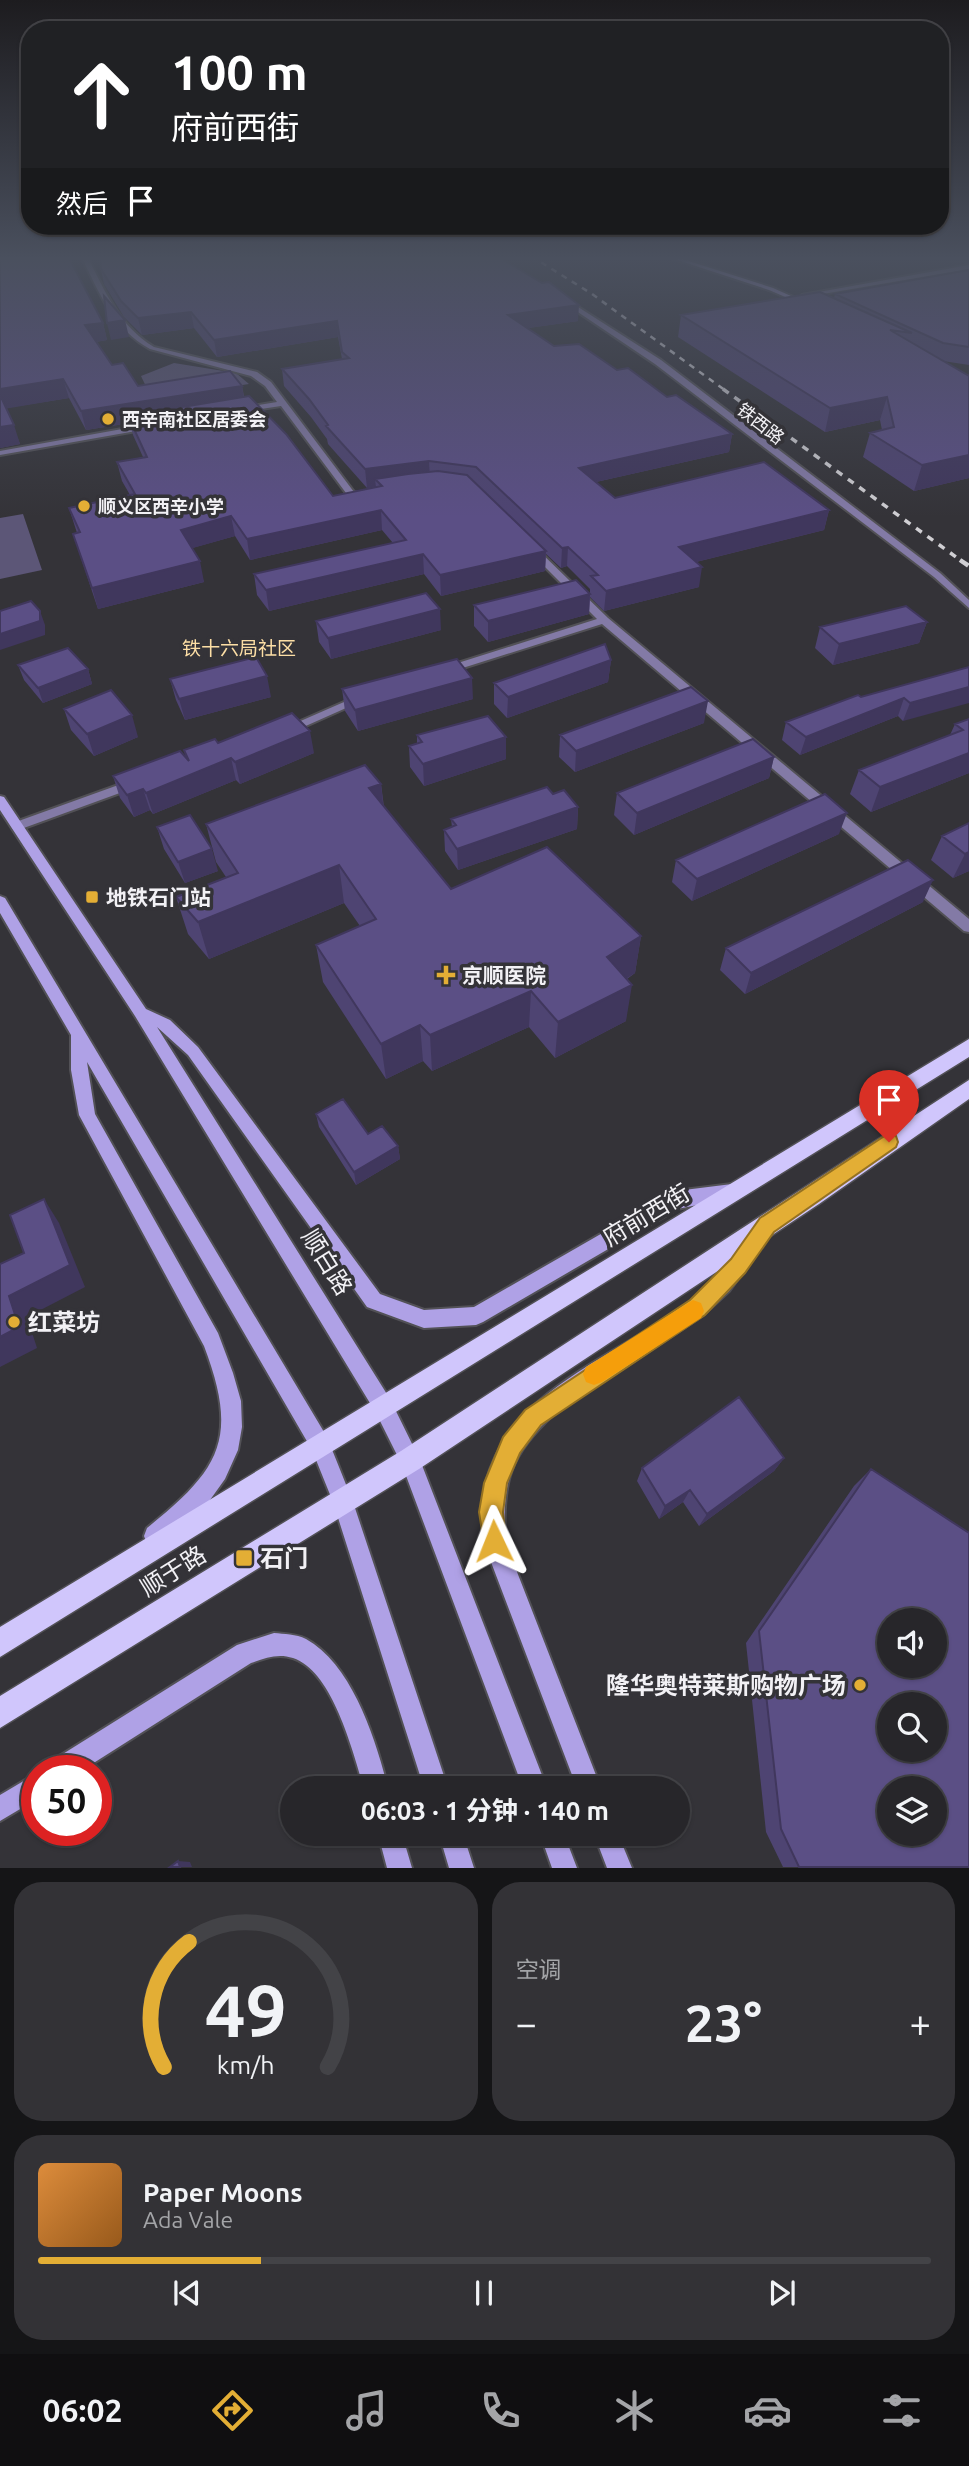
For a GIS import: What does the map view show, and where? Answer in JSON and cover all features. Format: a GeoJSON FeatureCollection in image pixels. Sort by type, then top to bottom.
{"type":"FeatureCollection","features":[{"type":"Feature","properties":{"kind":"main road","name":"顺白路"},"geometry":{"type":"LineString","coordinates":[[0,800],[140,1012],[383,1406],[410,1460],[530,1776]]}},
{"type":"Feature","properties":{"kind":"main road"},"geometry":{"type":"LineString","coordinates":[[0,901],[320,1444],[343,1502],[432,1776]]}},
{"type":"Feature","properties":{"kind":"main road"},"geometry":{"type":"LineString","coordinates":[[140,1012],[165,1024],[193,1051],[374,1301],[424,1320],[476,1316],[671,1203],[684,1198],[733,1192]]}},
{"type":"Feature","properties":{"kind":"main road"},"geometry":{"type":"LineString","coordinates":[[72,1599],[159,1533],[215,1481],[230,1450],[234,1428],[233,1403],[226,1373],[211,1340],[87,1115],[79,1070],[78,1034]]}},
{"type":"Feature","properties":{"kind":"main road","name":"府前西街"},"geometry":{"type":"LineString","coordinates":[[349,1426],[969,1047]]}},
{"type":"Feature","properties":{"kind":"main road"},"geometry":{"type":"LineString","coordinates":[[410,1460],[767,1225],[969,1088]]}},
{"type":"Feature","properties":{"kind":"main road"},"geometry":{"type":"LineString","coordinates":[[584,1776],[494,1541],[491,1512],[495,1483],[511,1445],[533,1418],[698,1308],[738,1266],[767,1225]]}},
{"type":"Feature","properties":{"kind":"main road","name":"顺于路"},"geometry":{"type":"LineString","coordinates":[[0,1643],[349,1426]]}},
{"type":"Feature","properties":{"kind":"main road","name":"顺于路"},"geometry":{"type":"LineString","coordinates":[[0,1713],[410,1460]]}},
{"type":"Feature","properties":{"kind":"main road"},"geometry":{"type":"LineString","coordinates":[[84,1755],[245,1653],[263,1644],[287,1644],[312,1653],[336,1683],[356,1726],[372,1776]]}},
{"type":"Feature","properties":{"kind":"main road"},"geometry":{"type":"LineString","coordinates":[[0,1809],[21,1795]]}},
{"type":"Feature","properties":{"kind":"main road"},"geometry":{"type":"LineString","coordinates":[[394,1846],[400,1867]]}},
{"type":"Feature","properties":{"kind":"main road"},"geometry":{"type":"LineString","coordinates":[[455,1846],[462,1867]]}},
{"type":"Feature","properties":{"kind":"main road"},"geometry":{"type":"LineString","coordinates":[[557,1846],[565,1867]]}},
{"type":"Feature","properties":{"kind":"main road"},"geometry":{"type":"LineString","coordinates":[[611,1846],[620,1867]]}},
{"type":"Feature","properties":{"kind":"street"},"geometry":{"type":"LineString","coordinates":[[141,343],[254,374],[268,384],[352,495],[372,494]]}},
{"type":"Feature","properties":{"kind":"street","name":"铁西路"},"geometry":{"type":"LineString","coordinates":[[630,343],[659,362],[937,575],[969,605]]}},
{"type":"Feature","properties":{"kind":"street"},"geometry":{"type":"LineString","coordinates":[[229,413],[283,403]]}},
{"type":"Feature","properties":{"kind":"street"},"geometry":{"type":"LineString","coordinates":[[0,453],[161,425]]}},
{"type":"Feature","properties":{"kind":"street"},"geometry":{"type":"LineString","coordinates":[[522,538],[604,620],[969,927]]}},
{"type":"Feature","properties":{"kind":"street"},"geometry":{"type":"LineString","coordinates":[[434,674],[604,620]]}},
{"type":"Feature","properties":{"kind":"street"},"geometry":{"type":"LineString","coordinates":[[276,734],[370,695]]}},
{"type":"Feature","properties":{"kind":"street"},"geometry":{"type":"LineString","coordinates":[[17,826],[146,780]]}},
{"type":"Feature","properties":{"kind":"shaded area"},"geometry":{"type":"Polygon","coordinates":[[[174,363],[236,373],[249,384],[152,399],[141,376],[174,363]]]}},
{"type":"Feature","properties":{"kind":"shaded area"},"geometry":{"type":"Polygon","coordinates":[[[23,514],[42,570],[0,579],[0,518],[23,514]]]}},
{"type":"Feature","properties":{"kind":"building"},"geometry":{"type":"Polygon","coordinates":[[[0,343],[97,343],[112,365],[123,363],[138,386],[230,371],[242,386],[81,411],[63,379],[0,389],[0,343]]]}},
{"type":"Feature","properties":{"kind":"building"},"geometry":{"type":"Polygon","coordinates":[[[341,343],[579,344],[617,370],[628,368],[667,397],[676,395],[732,434],[579,468],[615,498],[764,462],[829,510],[679,547],[702,567],[606,591],[591,576],[598,575],[568,547],[562,548],[476,467],[429,461],[365,469],[326,426],[328,425],[309,399],[282,369],[349,358],[342,352],[341,343]]]}},
{"type":"Feature","properties":{"kind":"building"},"geometry":{"type":"Polygon","coordinates":[[[726,343],[913,343],[969,376],[969,455],[922,465],[870,433],[894,427],[887,397],[830,408],[726,343]]]}},
{"type":"Feature","properties":{"kind":"building"},"geometry":{"type":"Polygon","coordinates":[[[944,343],[969,343],[969,347],[944,343]]]}},
{"type":"Feature","properties":{"kind":"building"},"geometry":{"type":"Polygon","coordinates":[[[0,395],[14,425],[0,427],[0,395]]]}},
{"type":"Feature","properties":{"kind":"building"},"geometry":{"type":"Polygon","coordinates":[[[249,396],[286,434],[333,496],[382,486],[375,479],[438,471],[467,475],[546,551],[440,575],[423,554],[266,590],[254,574],[406,540],[381,510],[247,539],[231,516],[181,530],[200,561],[92,588],[73,534],[80,532],[69,508],[135,494],[117,462],[147,457],[128,416],[249,396]]]}},
{"type":"Feature","properties":{"kind":"building"},"geometry":{"type":"Polygon","coordinates":[[[576,580],[590,594],[488,621],[474,605],[576,580]]]}},
{"type":"Feature","properties":{"kind":"building"},"geometry":{"type":"Polygon","coordinates":[[[426,593],[440,609],[328,638],[316,621],[426,593]]]}},
{"type":"Feature","properties":{"kind":"building"},"geometry":{"type":"Polygon","coordinates":[[[31,601],[40,611],[40,621],[0,634],[0,611],[31,601]]]}},
{"type":"Feature","properties":{"kind":"building"},"geometry":{"type":"Polygon","coordinates":[[[906,606],[927,622],[839,644],[820,627],[906,606]]]}},
{"type":"Feature","properties":{"kind":"building"},"geometry":{"type":"Polygon","coordinates":[[[605,644],[611,660],[508,697],[494,683],[605,644]]]}},
{"type":"Feature","properties":{"kind":"building"},"geometry":{"type":"Polygon","coordinates":[[[68,648],[88,669],[38,688],[18,665],[68,648]]]}},
{"type":"Feature","properties":{"kind":"building"},"geometry":{"type":"Polygon","coordinates":[[[256,657],[267,676],[179,699],[170,679],[256,657]]]}},
{"type":"Feature","properties":{"kind":"building"},"geometry":{"type":"Polygon","coordinates":[[[457,659],[472,678],[355,710],[342,689],[457,659]]]}},
{"type":"Feature","properties":{"kind":"building"},"geometry":{"type":"Polygon","coordinates":[[[969,667],[969,687],[910,703],[904,698],[806,737],[786,722],[858,695],[861,697],[969,667]]]}},
{"type":"Feature","properties":{"kind":"building"},"geometry":{"type":"Polygon","coordinates":[[[691,687],[708,701],[576,751],[560,735],[691,687]]]}},
{"type":"Feature","properties":{"kind":"building"},"geometry":{"type":"Polygon","coordinates":[[[111,690],[132,715],[87,734],[64,709],[111,690]]]}},
{"type":"Feature","properties":{"kind":"building"},"geometry":{"type":"Polygon","coordinates":[[[292,713],[310,731],[235,762],[231,758],[146,793],[143,789],[127,795],[113,776],[180,751],[189,761],[184,750],[215,739],[218,743],[292,713]]]}},
{"type":"Feature","properties":{"kind":"building"},"geometry":{"type":"Polygon","coordinates":[[[488,716],[506,737],[423,764],[409,746],[422,742],[417,735],[488,716]]]}},
{"type":"Feature","properties":{"kind":"building"},"geometry":{"type":"Polygon","coordinates":[[[969,719],[969,753],[880,787],[859,770],[963,730],[955,724],[969,719]]]}},
{"type":"Feature","properties":{"kind":"building"},"geometry":{"type":"Polygon","coordinates":[[[753,739],[774,757],[637,813],[617,793],[753,739]]]}},
{"type":"Feature","properties":{"kind":"building"},"geometry":{"type":"Polygon","coordinates":[[[365,765],[381,784],[369,788],[451,889],[547,847],[641,936],[607,957],[632,985],[558,1022],[531,991],[430,1035],[420,1025],[381,1044],[316,945],[376,919],[339,865],[198,922],[176,897],[238,873],[206,824],[365,765]]]}},
{"type":"Feature","properties":{"kind":"building"},"geometry":{"type":"Polygon","coordinates":[[[547,787],[553,794],[564,790],[578,807],[457,849],[444,830],[456,825],[451,819],[547,787]]]}},
{"type":"Feature","properties":{"kind":"building"},"geometry":{"type":"Polygon","coordinates":[[[825,794],[847,813],[697,879],[676,860],[825,794]]]}},
{"type":"Feature","properties":{"kind":"building"},"geometry":{"type":"Polygon","coordinates":[[[190,815],[212,849],[178,862],[157,827],[190,815]]]}},
{"type":"Feature","properties":{"kind":"building"},"geometry":{"type":"Polygon","coordinates":[[[969,823],[969,852],[965,854],[942,836],[969,823]]]}},
{"type":"Feature","properties":{"kind":"building"},"geometry":{"type":"Polygon","coordinates":[[[908,860],[933,880],[751,973],[726,948],[908,860]]]}},
{"type":"Feature","properties":{"kind":"building"},"geometry":{"type":"Polygon","coordinates":[[[343,1099],[368,1134],[382,1126],[398,1146],[354,1172],[316,1114],[343,1099]]]}},
{"type":"Feature","properties":{"kind":"building"},"geometry":{"type":"Polygon","coordinates":[[[44,1199],[70,1265],[9,1296],[19,1327],[0,1337],[0,1264],[24,1253],[10,1215],[44,1199]]]}},
{"type":"Feature","properties":{"kind":"building"},"geometry":{"type":"Polygon","coordinates":[[[739,1397],[784,1458],[707,1514],[690,1490],[665,1506],[642,1468],[739,1397]]]}},
{"type":"Feature","properties":{"kind":"building","name":"隆华奥特莱斯购物广场"},"geometry":{"type":"Polygon","coordinates":[[[871,1469],[969,1533],[969,1867],[799,1867],[781,1829],[759,1631],[871,1469]]]}},
{"type":"Feature","properties":{"kind":"railway"},"geometry":{"type":"LineString","coordinates":[[660,343],[726,391]]}},
{"type":"Feature","properties":{"kind":"railway"},"geometry":{"type":"LineString","coordinates":[[723,389],[963,562]]}},
{"type":"Feature","properties":{"kind":"railway"},"geometry":{"type":"LineString","coordinates":[[963,562],[969,566]]}},
{"type":"Feature","properties":{"kind":"slow traffic"},"geometry":{"type":"LineString","coordinates":[[594,1374],[693,1311]]}},
{"type":"Feature","properties":{"kind":"place","name":"西辛南社区居委会"},"geometry":{"type":"Point","coordinates":[108,419]}},
{"type":"Feature","properties":{"kind":"place","name":"顺义区西辛小学"},"geometry":{"type":"Point","coordinates":[84,506]}},
{"type":"Feature","properties":{"kind":"place","name":"地铁石门站"},"geometry":{"type":"Point","coordinates":[92,897]}},
{"type":"Feature","properties":{"kind":"place","name":"京顺医院"},"geometry":{"type":"Point","coordinates":[446,975]}},
{"type":"Feature","properties":{"kind":"place","name":"红菜坊"},"geometry":{"type":"Point","coordinates":[14,1322]}},
{"type":"Feature","properties":{"kind":"place","name":"石门"},"geometry":{"type":"Point","coordinates":[244,1558]}},
{"type":"Feature","properties":{"kind":"place","name":"隆华奥特莱斯购物广场"},"geometry":{"type":"Point","coordinates":[860,1685]}},
{"type":"Feature","properties":{"kind":"district","name":"铁十六局社区"},"geometry":{"type":"Point","coordinates":[239,648]}},
{"type":"Feature","properties":{"kind":"route"},"geometry":{"type":"LineString","coordinates":[[494,1541],[491,1512],[495,1483],[511,1445],[533,1418],[547,1405],[698,1308],[738,1266],[767,1225],[889,1142]]}}]}
